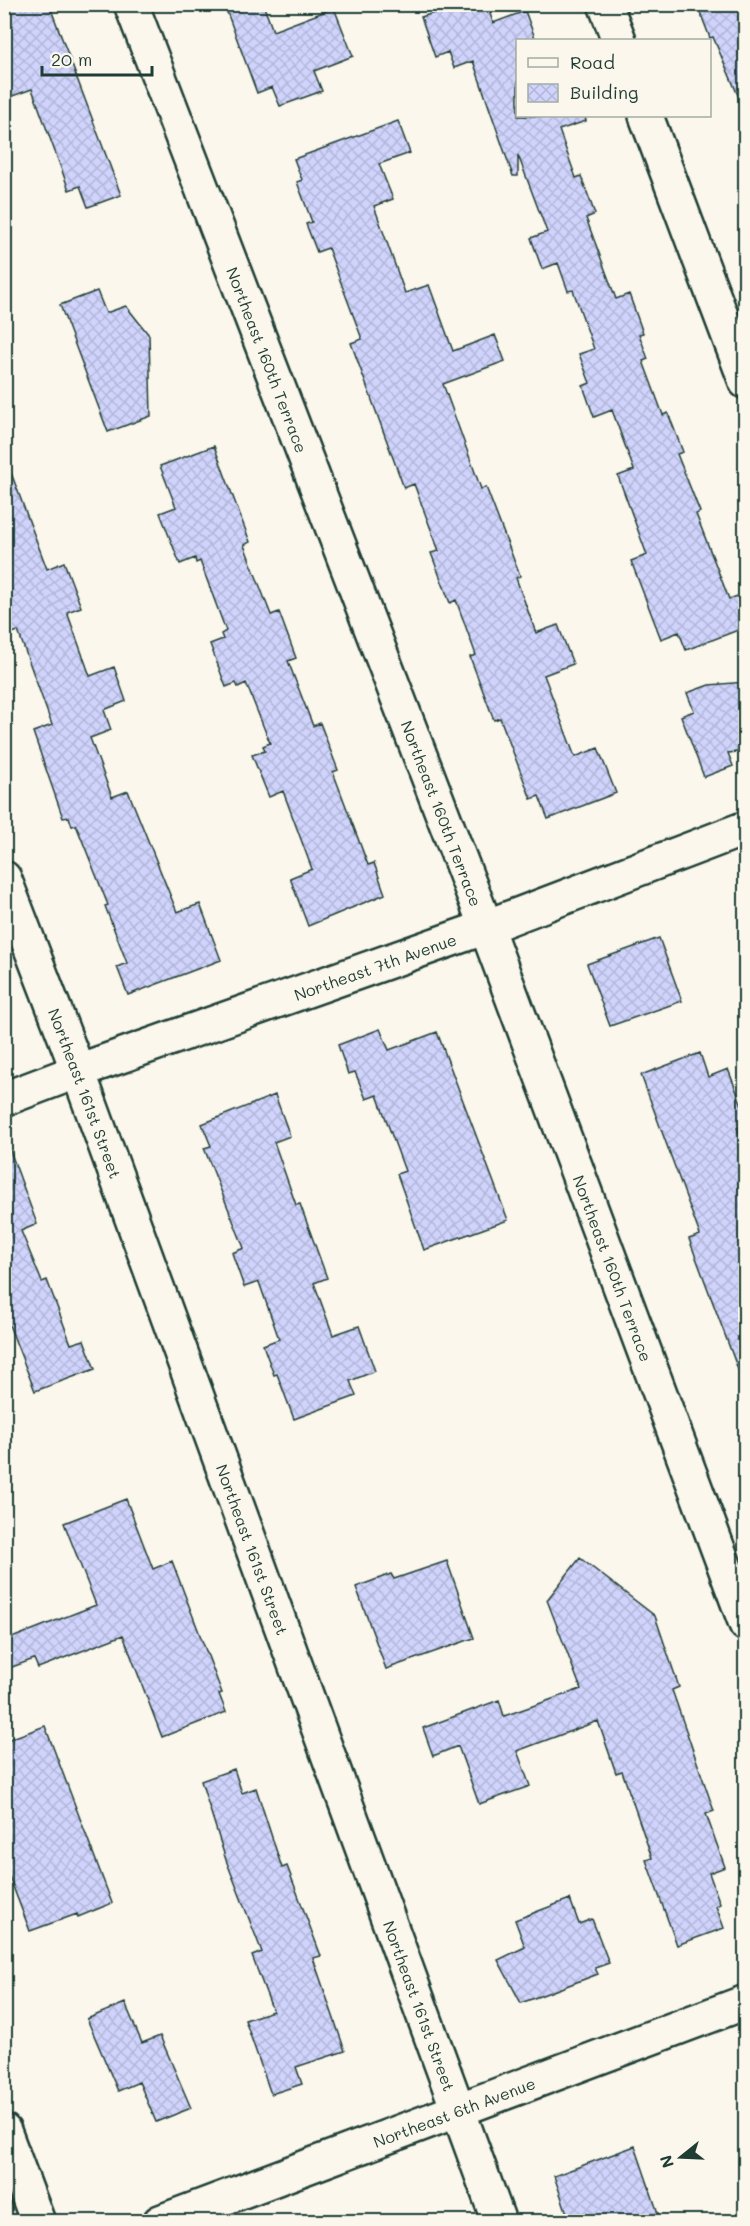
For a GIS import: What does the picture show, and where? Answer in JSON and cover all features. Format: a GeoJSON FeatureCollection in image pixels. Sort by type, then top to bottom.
{"type":"FeatureCollection","features":[{"type":"Feature","properties":{"kind":"street","name":"Northeast 160th Terrace"},"geometry":{"type":"LineString","coordinates":[[130,4],[486,927],[746,1624]]}},
{"type":"Feature","properties":{"kind":"street"},"geometry":{"type":"LineString","coordinates":[[605,4],[619,39]]}},
{"type":"Feature","properties":{"kind":"street"},"geometry":{"type":"LineString","coordinates":[[646,117],[746,382]]}},
{"type":"Feature","properties":{"kind":"street","name":"Northeast 7th Avenue"},"geometry":{"type":"LineString","coordinates":[[4,1099],[486,927],[746,828]]}},
{"type":"Feature","properties":{"kind":"street","name":"Northeast 161st Street"},"geometry":{"type":"LineString","coordinates":[[4,878],[78,1071],[499,2222]]}},
{"type":"Feature","properties":{"kind":"street","name":"Northeast 6th Avenue"},"geometry":{"type":"LineString","coordinates":[[160,2222],[746,2002]]}},
{"type":"Feature","properties":{"kind":"street"},"geometry":{"type":"LineString","coordinates":[[4,2131],[38,2222]]}},
{"type":"Feature","properties":{"kind":"building"},"geometry":{"type":"Polygon","coordinates":[[[4,4],[49,4],[121,195],[88,207],[80,186],[69,190],[32,89],[4,99],[4,4]]]}},
{"type":"Feature","properties":{"kind":"building"},"geometry":{"type":"Polygon","coordinates":[[[224,4],[263,4],[273,31],[334,8],[353,56],[314,71],[322,91],[280,106],[272,87],[257,93],[224,4]]]}},
{"type":"Feature","properties":{"kind":"building"},"geometry":{"type":"Polygon","coordinates":[[[431,4],[487,4],[493,23],[525,11],[535,38],[516,39],[516,117],[585,117],[586,121],[559,130],[576,178],[581,176],[595,214],[586,218],[616,299],[629,294],[643,333],[639,334],[648,359],[643,361],[663,415],[668,413],[683,452],[677,454],[700,512],[696,514],[729,599],[746,593],[746,627],[686,650],[679,632],[661,639],[631,561],[647,555],[618,476],[634,470],[612,410],[594,417],[583,386],[590,383],[579,354],[594,349],[573,290],[568,291],[558,263],[542,269],[531,238],[547,232],[518,155],[518,176],[513,176],[473,61],[454,68],[448,52],[435,57],[421,17],[434,13],[431,4]]]}},
{"type":"Feature","properties":{"kind":"building"},"geometry":{"type":"Polygon","coordinates":[[[697,4],[746,4],[746,114],[713,37],[710,38],[697,4]]]}},
{"type":"Feature","properties":{"kind":"building"},"geometry":{"type":"Polygon","coordinates":[[[398,121],[410,153],[379,164],[393,199],[374,206],[405,293],[429,285],[453,351],[495,335],[505,361],[443,384],[481,489],[486,487],[520,576],[516,578],[536,633],[558,625],[573,664],[544,675],[575,757],[598,748],[616,793],[548,819],[539,796],[531,799],[500,718],[494,720],[470,657],[476,655],[456,600],[450,603],[431,553],[439,551],[414,484],[404,488],[351,343],[362,339],[328,248],[317,252],[306,224],[312,222],[297,182],[302,180],[294,159],[398,121]]]}},
{"type":"Feature","properties":{"kind":"building"},"geometry":{"type":"Polygon","coordinates":[[[97,291],[106,313],[126,306],[149,335],[151,416],[108,432],[60,305],[97,291]]]}},
{"type":"Feature","properties":{"kind":"building"},"geometry":{"type":"Polygon","coordinates":[[[214,446],[250,542],[244,545],[271,615],[279,612],[296,658],[288,661],[313,726],[320,723],[338,770],[333,772],[368,865],[374,863],[385,894],[308,926],[290,878],[312,869],[283,791],[269,797],[252,755],[265,751],[263,746],[270,743],[246,683],[238,687],[236,683],[226,687],[210,644],[223,639],[221,634],[226,631],[200,561],[196,563],[195,558],[180,564],[160,513],[176,507],[160,466],[214,446]]]}},
{"type":"Feature","properties":{"kind":"building"},"geometry":{"type":"Polygon","coordinates":[[[7,462],[47,569],[64,562],[81,607],[67,612],[90,676],[114,667],[126,701],[104,710],[111,730],[90,738],[112,797],[128,791],[177,912],[200,904],[221,960],[128,995],[117,967],[127,963],[105,906],[108,905],[76,825],[72,826],[69,817],[63,818],[33,732],[52,725],[18,631],[4,636],[4,463],[7,462]]]}},
{"type":"Feature","properties":{"kind":"building"},"geometry":{"type":"Polygon","coordinates":[[[746,682],[746,751],[728,753],[733,766],[704,777],[681,716],[694,711],[687,693],[709,685],[746,682]]]}},
{"type":"Feature","properties":{"kind":"building"},"geometry":{"type":"Polygon","coordinates":[[[659,938],[682,1001],[610,1026],[587,964],[659,938]]]}},
{"type":"Feature","properties":{"kind":"building"},"geometry":{"type":"Polygon","coordinates":[[[380,1029],[389,1050],[437,1032],[508,1220],[424,1250],[397,1174],[405,1171],[377,1095],[366,1099],[355,1072],[348,1074],[338,1045],[380,1029]]]}},
{"type":"Feature","properties":{"kind":"building"},"geometry":{"type":"Polygon","coordinates":[[[700,1053],[708,1077],[728,1069],[746,1116],[746,1125],[737,1128],[746,1151],[746,1379],[742,1380],[689,1239],[700,1235],[641,1075],[700,1053]]]}},
{"type":"Feature","properties":{"kind":"building"},"geometry":{"type":"Polygon","coordinates":[[[275,1095],[290,1136],[274,1142],[296,1205],[300,1204],[327,1278],[314,1283],[333,1335],[359,1326],[375,1371],[350,1381],[356,1396],[294,1419],[263,1345],[279,1339],[259,1282],[244,1287],[232,1253],[244,1248],[204,1148],[211,1146],[202,1124],[275,1095]]]}},
{"type":"Feature","properties":{"kind":"building"},"geometry":{"type":"Polygon","coordinates":[[[4,1145],[8,1145],[37,1224],[21,1231],[42,1282],[47,1280],[71,1344],[84,1340],[95,1369],[35,1391],[4,1312],[4,1145]]]}},
{"type":"Feature","properties":{"kind":"building"},"geometry":{"type":"Polygon","coordinates":[[[126,1499],[153,1569],[172,1561],[222,1693],[219,1694],[226,1712],[162,1737],[123,1635],[38,1668],[34,1659],[4,1670],[4,1641],[96,1605],[64,1523],[126,1499]]]}},
{"type":"Feature","properties":{"kind":"building"},"geometry":{"type":"Polygon","coordinates":[[[580,1558],[655,1616],[679,1687],[672,1690],[714,1811],[706,1814],[725,1867],[709,1873],[720,1904],[716,1906],[724,1928],[677,1945],[646,1860],[652,1858],[622,1771],[616,1773],[598,1721],[517,1751],[530,1786],[479,1804],[458,1746],[433,1756],[423,1728],[499,1700],[504,1716],[581,1689],[547,1600],[580,1558]]]}},
{"type":"Feature","properties":{"kind":"building"},"geometry":{"type":"Polygon","coordinates":[[[447,1561],[474,1638],[386,1669],[356,1587],[391,1574],[394,1579],[447,1561]]]}},
{"type":"Feature","properties":{"kind":"building"},"geometry":{"type":"Polygon","coordinates":[[[45,1726],[112,1903],[78,1917],[77,1914],[30,1931],[4,1863],[4,1741],[45,1726]]]}},
{"type":"Feature","properties":{"kind":"building"},"geometry":{"type":"Polygon","coordinates":[[[234,1769],[242,1793],[256,1788],[282,1868],[287,1866],[321,1956],[313,1958],[345,2051],[296,2067],[302,2084],[271,2094],[245,2020],[273,2011],[252,1956],[262,1952],[226,1860],[201,1781],[234,1769]]]}},
{"type":"Feature","properties":{"kind":"building"},"geometry":{"type":"Polygon","coordinates":[[[570,1899],[579,1924],[592,1919],[609,1963],[595,1968],[598,1974],[521,2003],[498,1960],[525,1947],[515,1920],[570,1899]]]}},
{"type":"Feature","properties":{"kind":"building"},"geometry":{"type":"Polygon","coordinates":[[[125,2003],[142,2043],[160,2036],[191,2108],[156,2122],[139,2082],[118,2091],[87,2019],[125,2003]]]}},
{"type":"Feature","properties":{"kind":"building"},"geometry":{"type":"Polygon","coordinates":[[[635,2146],[661,2222],[570,2222],[554,2176],[635,2146]]]}}]}
